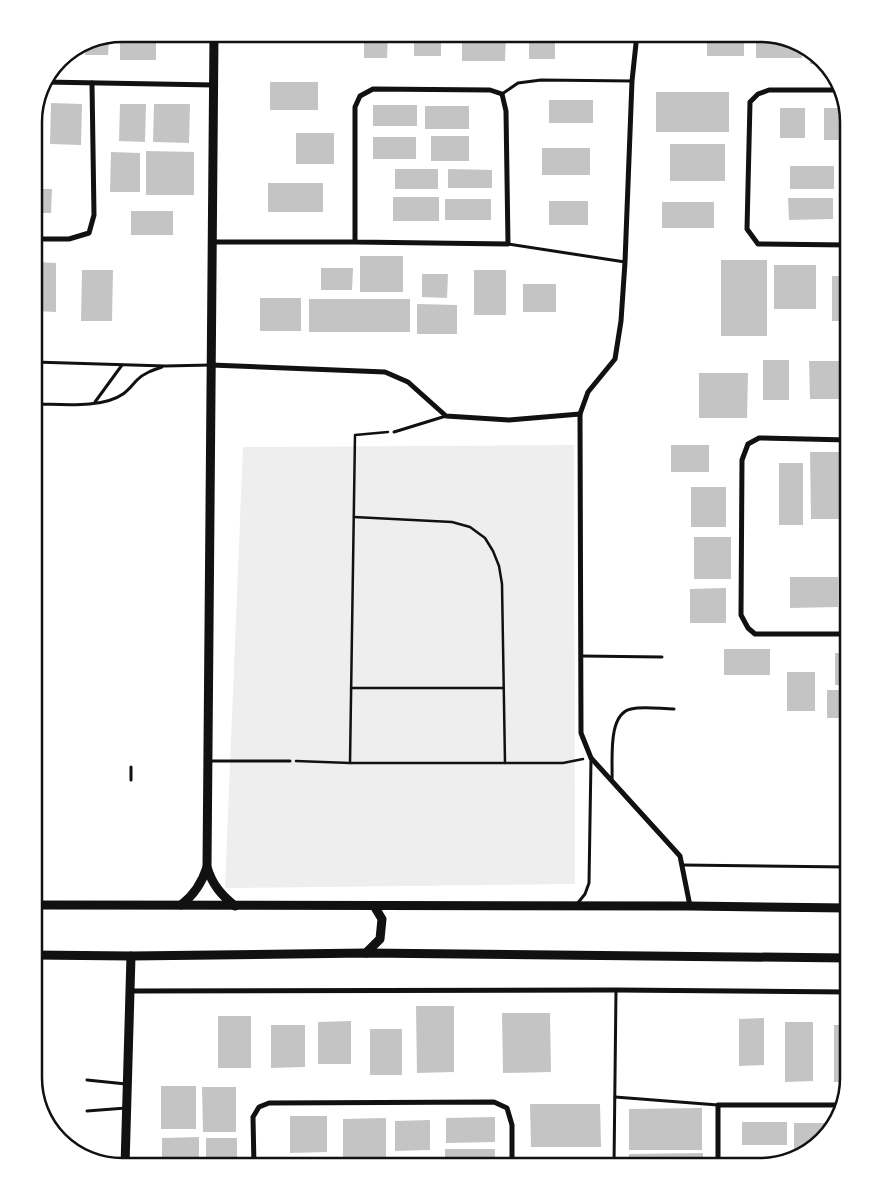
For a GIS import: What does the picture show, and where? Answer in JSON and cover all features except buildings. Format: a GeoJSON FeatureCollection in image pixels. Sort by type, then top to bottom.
{"type":"FeatureCollection","features":[{"type":"Feature","properties":{"kind":"street"},"geometry":{"type":"LineString","coordinates":[[214,42],[207,868],[218,892],[235,906]]}},
{"type":"Feature","properties":{"kind":"street"},"geometry":{"type":"LineString","coordinates":[[636,43],[632,81],[621,321],[615,359],[588,392],[580,414],[581,733],[591,758],[680,856],[690,906]]}},
{"type":"Feature","properties":{"kind":"street"},"geometry":{"type":"LineString","coordinates":[[54,82],[214,85]]}},
{"type":"Feature","properties":{"kind":"street"},"geometry":{"type":"LineString","coordinates":[[43,239],[69,239],[89,233],[94,216],[92,83]]}},
{"type":"Feature","properties":{"kind":"street"},"geometry":{"type":"LineString","coordinates":[[212,242],[508,244],[506,111],[502,94],[490,90],[373,89],[360,96],[355,106],[355,242]]}},
{"type":"Feature","properties":{"kind":"street"},"geometry":{"type":"LineString","coordinates":[[832,90],[769,90],[758,94],[750,102],[747,229],[758,244],[840,245]]}},
{"type":"Feature","properties":{"kind":"street"},"geometry":{"type":"LineString","coordinates":[[211,365],[385,372],[408,382],[446,416],[509,420],[580,414]]}},
{"type":"Feature","properties":{"kind":"street"},"geometry":{"type":"LineString","coordinates":[[840,440],[759,438],[748,444],[742,460],[741,614],[748,628],[755,634],[840,634]]}},
{"type":"Feature","properties":{"kind":"street"},"geometry":{"type":"LineString","coordinates":[[181,906],[200,885],[207,868]]}},
{"type":"Feature","properties":{"kind":"street"},"geometry":{"type":"LineString","coordinates":[[42,904],[840,908]]}},
{"type":"Feature","properties":{"kind":"street"},"geometry":{"type":"LineString","coordinates":[[366,953],[380,940],[382,918],[374,906]]}},
{"type":"Feature","properties":{"kind":"street"},"geometry":{"type":"LineString","coordinates":[[42,955],[366,953],[840,958]]}},
{"type":"Feature","properties":{"kind":"street"},"geometry":{"type":"LineString","coordinates":[[125,1157],[131,956]]}},
{"type":"Feature","properties":{"kind":"street"},"geometry":{"type":"LineString","coordinates":[[130,991],[616,990],[840,992]]}},
{"type":"Feature","properties":{"kind":"street"},"geometry":{"type":"LineString","coordinates":[[254,1157],[253,1117],[259,1107],[269,1103],[494,1102],[507,1108],[512,1125],[512,1158]]}},
{"type":"Feature","properties":{"kind":"street"},"geometry":{"type":"LineString","coordinates":[[718,1158],[718,1105],[834,1105]]}},
{"type":"Feature","properties":{"kind":"lane"},"geometry":{"type":"LineString","coordinates":[[502,94],[518,83],[541,80],[632,81]]}},
{"type":"Feature","properties":{"kind":"lane"},"geometry":{"type":"LineString","coordinates":[[508,244],[625,262]]}},
{"type":"Feature","properties":{"kind":"lane"},"geometry":{"type":"LineString","coordinates":[[43,362],[165,366],[211,365]]}},
{"type":"Feature","properties":{"kind":"lane"},"geometry":{"type":"LineString","coordinates":[[94,403],[122,365]]}},
{"type":"Feature","properties":{"kind":"lane"},"geometry":{"type":"LineString","coordinates":[[43,404],[94,403],[108,400],[123,394],[139,378],[151,370],[165,366]]}},
{"type":"Feature","properties":{"kind":"lane"},"geometry":{"type":"LineString","coordinates":[[394,432],[446,416]]}},
{"type":"Feature","properties":{"kind":"lane"},"geometry":{"type":"LineString","coordinates":[[581,656],[662,658]]}},
{"type":"Feature","properties":{"kind":"lane"},"geometry":{"type":"LineString","coordinates":[[612,781],[615,724],[621,714],[632,708],[674,709]]}},
{"type":"Feature","properties":{"kind":"lane"},"geometry":{"type":"LineString","coordinates":[[576,906],[585,894],[589,883],[591,758]]}},
{"type":"Feature","properties":{"kind":"lane"},"geometry":{"type":"LineString","coordinates":[[208,762],[290,761]]}},
{"type":"Feature","properties":{"kind":"lane"},"geometry":{"type":"LineString","coordinates":[[131,780],[132,767]]}},
{"type":"Feature","properties":{"kind":"lane"},"geometry":{"type":"LineString","coordinates":[[683,865],[840,867]]}},
{"type":"Feature","properties":{"kind":"lane"},"geometry":{"type":"LineString","coordinates":[[614,1158],[616,990]]}},
{"type":"Feature","properties":{"kind":"lane"},"geometry":{"type":"LineString","coordinates":[[87,1080],[126,1084]]}},
{"type":"Feature","properties":{"kind":"lane"},"geometry":{"type":"LineString","coordinates":[[615,1097],[718,1105]]}},
{"type":"Feature","properties":{"kind":"lane"},"geometry":{"type":"LineString","coordinates":[[87,1111],[126,1108]]}},
{"type":"Feature","properties":{"kind":"path"},"geometry":{"type":"LineString","coordinates":[[350,763],[355,435],[394,432]]}},
{"type":"Feature","properties":{"kind":"path"},"geometry":{"type":"LineString","coordinates":[[354,517],[452,522],[470,527],[485,538],[493,551],[499,566],[502,584],[505,763]]}},
{"type":"Feature","properties":{"kind":"path"},"geometry":{"type":"LineString","coordinates":[[352,688],[503,688]]}},
{"type":"Feature","properties":{"kind":"path"},"geometry":{"type":"LineString","coordinates":[[290,761],[350,763],[563,763],[591,758]]}},
{"type":"Feature","properties":{"kind":"shaded area"},"geometry":{"type":"Polygon","coordinates":[[[574,445],[575,884],[225,888],[243,447],[574,445]]]}}]}
